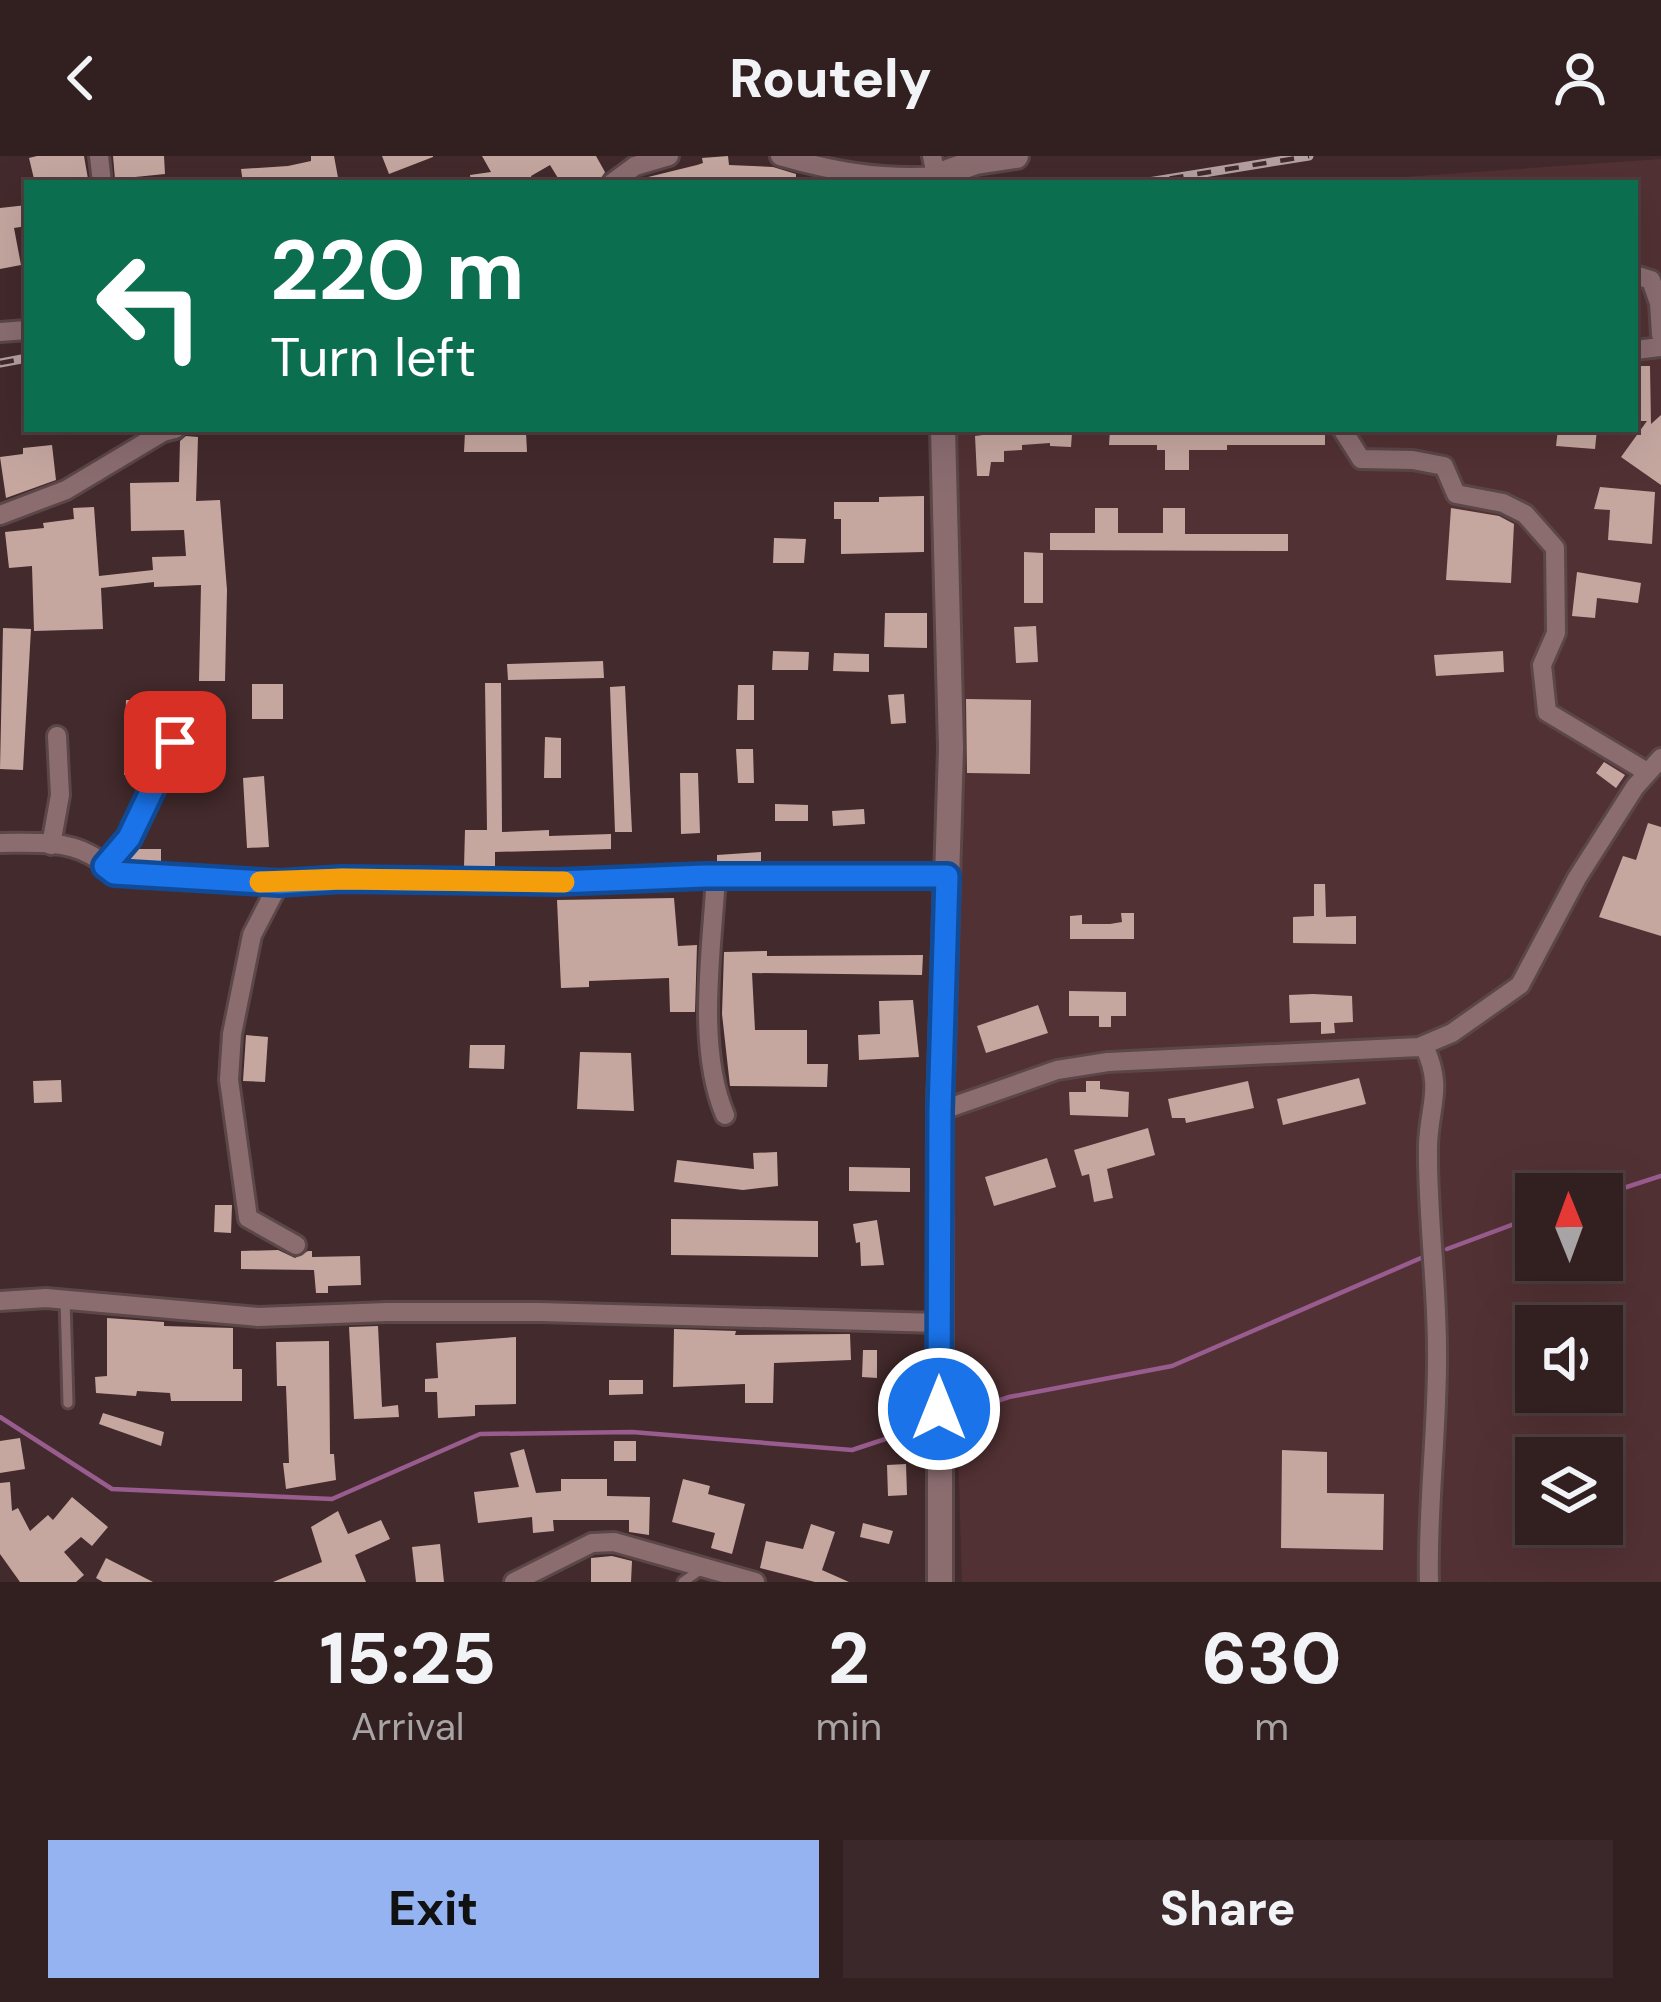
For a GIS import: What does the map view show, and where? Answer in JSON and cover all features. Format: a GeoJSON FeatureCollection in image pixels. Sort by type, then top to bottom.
{"type":"FeatureCollection","features":[{"type":"Feature","properties":{"kind":"street"},"geometry":{"type":"LineString","coordinates":[[615,171],[669,156]]}},
{"type":"Feature","properties":{"kind":"street"},"geometry":{"type":"LineString","coordinates":[[780,156],[831,170],[895,179],[1016,156]]}},
{"type":"Feature","properties":{"kind":"street"},"geometry":{"type":"LineString","coordinates":[[1638,276],[1651,280],[1655,289],[1661,335]]}},
{"type":"Feature","properties":{"kind":"street"},"geometry":{"type":"LineString","coordinates":[[0,515],[66,490],[163,432]]}},
{"type":"Feature","properties":{"kind":"street"},"geometry":{"type":"LineString","coordinates":[[940,1582],[940,1111],[951,748],[943,432]]}},
{"type":"Feature","properties":{"kind":"street"},"geometry":{"type":"LineString","coordinates":[[940,1111],[1058,1070],[1108,1062],[1424,1046],[1452,1034],[1520,985],[1577,878],[1654,765],[1547,712],[1542,664],[1556,634],[1556,593],[1555,548],[1546,534],[1525,514],[1503,503],[1456,494],[1444,466],[1360,459],[1344,432]]}},
{"type":"Feature","properties":{"kind":"street"},"geometry":{"type":"LineString","coordinates":[[51,845],[60,795],[57,736]]}},
{"type":"Feature","properties":{"kind":"street"},"geometry":{"type":"LineString","coordinates":[[105,866],[129,838],[175,742]]}},
{"type":"Feature","properties":{"kind":"street"},"geometry":{"type":"LineString","coordinates":[[0,843],[51,845],[88,854],[114,873],[131,877],[279,883],[947,876]]}},
{"type":"Feature","properties":{"kind":"street"},"geometry":{"type":"LineString","coordinates":[[716,876],[710,1032],[712,1077],[725,1115]]}},
{"type":"Feature","properties":{"kind":"street"},"geometry":{"type":"LineString","coordinates":[[279,883],[252,935],[232,1034],[229,1080],[248,1218],[296,1245]]}},
{"type":"Feature","properties":{"kind":"street"},"geometry":{"type":"LineString","coordinates":[[1424,1046],[1437,1084],[1428,1143],[1437,1352],[1429,1582]]}},
{"type":"Feature","properties":{"kind":"street"},"geometry":{"type":"LineString","coordinates":[[0,1300],[64,1300],[258,1318],[540,1312],[939,1323]]}},
{"type":"Feature","properties":{"kind":"street"},"geometry":{"type":"LineString","coordinates":[[514,1582],[592,1543],[635,1546],[755,1582]]}},
{"type":"Feature","properties":{"kind":"lane"},"geometry":{"type":"LineString","coordinates":[[64,1300],[68,1403]]}},
{"type":"Feature","properties":{"kind":"lane"},"geometry":{"type":"LineString","coordinates":[[683,1582],[704,1567]]}},
{"type":"Feature","properties":{"kind":"shaded area"},"geometry":{"type":"Polygon","coordinates":[[[1661,159],[1661,1582],[962,1582],[953,1272],[947,432],[1638,432],[1638,180],[1360,180],[1661,159]]]}},
{"type":"Feature","properties":{"kind":"building"},"geometry":{"type":"Polygon","coordinates":[[[84,156],[88,179],[34,180],[29,158],[84,156]]]}},
{"type":"Feature","properties":{"kind":"building"},"geometry":{"type":"Polygon","coordinates":[[[113,156],[164,156],[165,174],[115,179],[113,156]]]}},
{"type":"Feature","properties":{"kind":"building"},"geometry":{"type":"Polygon","coordinates":[[[311,156],[334,156],[338,180],[243,180],[241,169],[311,161],[311,156]]]}},
{"type":"Feature","properties":{"kind":"building"},"geometry":{"type":"Polygon","coordinates":[[[382,156],[433,156],[433,157],[389,174],[382,156]]]}},
{"type":"Feature","properties":{"kind":"building"},"geometry":{"type":"Polygon","coordinates":[[[482,156],[596,156],[605,172],[601,180],[559,180],[550,165],[531,176],[532,180],[471,180],[470,175],[491,172],[482,156]]]}},
{"type":"Feature","properties":{"kind":"building"},"geometry":{"type":"Polygon","coordinates":[[[728,156],[729,165],[773,167],[796,174],[796,180],[640,179],[703,163],[702,158],[728,156]]]}},
{"type":"Feature","properties":{"kind":"building"},"geometry":{"type":"Polygon","coordinates":[[[24,205],[24,226],[14,228],[21,265],[0,269],[0,208],[24,205]]]}},
{"type":"Feature","properties":{"kind":"building"},"geometry":{"type":"Polygon","coordinates":[[[1638,366],[1650,366],[1651,424],[1661,415],[1661,485],[1621,457],[1647,421],[1638,421],[1638,366]]]}},
{"type":"Feature","properties":{"kind":"building"},"geometry":{"type":"Polygon","coordinates":[[[465,432],[526,432],[527,452],[464,452],[465,432]]]}},
{"type":"Feature","properties":{"kind":"building"},"geometry":{"type":"Polygon","coordinates":[[[1110,432],[1325,432],[1325,445],[1227,445],[1227,450],[1189,450],[1189,470],[1165,470],[1165,450],[1157,450],[1157,445],[1109,445],[1110,432]]]}},
{"type":"Feature","properties":{"kind":"building"},"geometry":{"type":"Polygon","coordinates":[[[1558,432],[1597,432],[1595,449],[1556,446],[1558,432]]]}},
{"type":"Feature","properties":{"kind":"building"},"geometry":{"type":"Polygon","coordinates":[[[1072,433],[1071,447],[1050,443],[1004,451],[1004,462],[991,462],[989,476],[977,476],[975,436],[1072,433]]]}},
{"type":"Feature","properties":{"kind":"building"},"geometry":{"type":"Polygon","coordinates":[[[198,437],[196,501],[220,500],[227,590],[225,681],[199,681],[201,585],[154,587],[154,582],[101,588],[103,629],[34,631],[32,566],[9,568],[5,532],[74,519],[73,508],[94,507],[99,576],[153,570],[152,557],[186,556],[184,530],[131,531],[130,483],[179,482],[180,441],[198,437]]]}},
{"type":"Feature","properties":{"kind":"building"},"geometry":{"type":"Polygon","coordinates":[[[52,445],[56,480],[6,498],[0,457],[52,445]]]}},
{"type":"Feature","properties":{"kind":"building"},"geometry":{"type":"Polygon","coordinates":[[[1600,487],[1655,492],[1652,544],[1608,540],[1610,510],[1594,509],[1600,487]]]}},
{"type":"Feature","properties":{"kind":"building"},"geometry":{"type":"Polygon","coordinates":[[[924,496],[924,552],[841,554],[841,519],[834,519],[834,502],[924,496]]]}},
{"type":"Feature","properties":{"kind":"building"},"geometry":{"type":"Polygon","coordinates":[[[1095,508],[1118,508],[1118,533],[1163,533],[1163,508],[1185,508],[1185,534],[1288,534],[1288,551],[1050,550],[1050,533],[1095,533],[1095,508]]]}},
{"type":"Feature","properties":{"kind":"building"},"geometry":{"type":"Polygon","coordinates":[[[1451,508],[1499,516],[1514,524],[1511,583],[1446,580],[1451,508]]]}},
{"type":"Feature","properties":{"kind":"building"},"geometry":{"type":"Polygon","coordinates":[[[774,538],[806,539],[804,563],[773,563],[774,538]]]}},
{"type":"Feature","properties":{"kind":"building"},"geometry":{"type":"Polygon","coordinates":[[[1024,552],[1043,553],[1043,603],[1024,603],[1024,552]]]}},
{"type":"Feature","properties":{"kind":"building"},"geometry":{"type":"Polygon","coordinates":[[[1577,572],[1641,583],[1638,603],[1597,598],[1595,618],[1572,616],[1577,572]]]}},
{"type":"Feature","properties":{"kind":"building"},"geometry":{"type":"Polygon","coordinates":[[[885,613],[927,613],[927,648],[884,647],[885,613]]]}},
{"type":"Feature","properties":{"kind":"building"},"geometry":{"type":"Polygon","coordinates":[[[1036,626],[1038,662],[1016,663],[1014,627],[1036,626]]]}},
{"type":"Feature","properties":{"kind":"building"},"geometry":{"type":"Polygon","coordinates":[[[3,628],[31,629],[23,770],[0,769],[3,628]]]}},
{"type":"Feature","properties":{"kind":"building"},"geometry":{"type":"Polygon","coordinates":[[[773,651],[809,652],[808,670],[772,670],[773,651]]]}},
{"type":"Feature","properties":{"kind":"building"},"geometry":{"type":"Polygon","coordinates":[[[1503,651],[1504,672],[1436,676],[1434,655],[1503,651]]]}},
{"type":"Feature","properties":{"kind":"building"},"geometry":{"type":"Polygon","coordinates":[[[834,653],[869,654],[869,672],[833,671],[834,653]]]}},
{"type":"Feature","properties":{"kind":"building"},"geometry":{"type":"Polygon","coordinates":[[[603,661],[604,678],[508,680],[507,664],[603,661]]]}},
{"type":"Feature","properties":{"kind":"building"},"geometry":{"type":"Polygon","coordinates":[[[485,683],[501,683],[502,832],[611,834],[611,849],[495,852],[495,867],[464,867],[465,830],[487,830],[485,683]]]}},
{"type":"Feature","properties":{"kind":"building"},"geometry":{"type":"Polygon","coordinates":[[[252,684],[283,684],[283,719],[252,719],[252,684]]]}},
{"type":"Feature","properties":{"kind":"building"},"geometry":{"type":"Polygon","coordinates":[[[738,685],[754,685],[754,720],[737,720],[738,685]]]}},
{"type":"Feature","properties":{"kind":"building"},"geometry":{"type":"Polygon","coordinates":[[[625,686],[632,832],[615,832],[610,687],[625,686]]]}},
{"type":"Feature","properties":{"kind":"building"},"geometry":{"type":"Polygon","coordinates":[[[904,694],[906,723],[891,724],[888,695],[904,694]]]}},
{"type":"Feature","properties":{"kind":"building"},"geometry":{"type":"Polygon","coordinates":[[[966,699],[1031,700],[1030,774],[967,773],[966,699]]]}},
{"type":"Feature","properties":{"kind":"building"},"geometry":{"type":"Polygon","coordinates":[[[126,700],[155,700],[154,754],[144,776],[124,775],[126,700]]]}},
{"type":"Feature","properties":{"kind":"building"},"geometry":{"type":"Polygon","coordinates":[[[545,737],[561,738],[561,778],[544,778],[545,737]]]}},
{"type":"Feature","properties":{"kind":"building"},"geometry":{"type":"Polygon","coordinates":[[[736,749],[753,749],[754,783],[738,783],[736,749]]]}},
{"type":"Feature","properties":{"kind":"building"},"geometry":{"type":"Polygon","coordinates":[[[1604,762],[1625,775],[1616,788],[1596,773],[1604,762]]]}},
{"type":"Feature","properties":{"kind":"building"},"geometry":{"type":"Polygon","coordinates":[[[680,773],[698,773],[700,833],[681,834],[680,773]]]}},
{"type":"Feature","properties":{"kind":"building"},"geometry":{"type":"Polygon","coordinates":[[[264,776],[269,847],[247,848],[243,778],[264,776]]]}},
{"type":"Feature","properties":{"kind":"building"},"geometry":{"type":"Polygon","coordinates":[[[775,804],[808,805],[808,821],[775,821],[775,804]]]}},
{"type":"Feature","properties":{"kind":"building"},"geometry":{"type":"Polygon","coordinates":[[[864,809],[865,824],[833,826],[832,811],[864,809]]]}},
{"type":"Feature","properties":{"kind":"building"},"geometry":{"type":"Polygon","coordinates":[[[1648,823],[1661,827],[1661,936],[1599,917],[1623,856],[1636,860],[1648,823]]]}},
{"type":"Feature","properties":{"kind":"building"},"geometry":{"type":"Polygon","coordinates":[[[137,849],[161,849],[161,864],[127,861],[137,849]]]}},
{"type":"Feature","properties":{"kind":"building"},"geometry":{"type":"Polygon","coordinates":[[[761,852],[761,862],[717,862],[717,855],[761,852]]]}},
{"type":"Feature","properties":{"kind":"building"},"geometry":{"type":"Polygon","coordinates":[[[1314,884],[1325,884],[1326,917],[1356,916],[1356,944],[1293,943],[1293,917],[1314,916],[1314,884]]]}},
{"type":"Feature","properties":{"kind":"building"},"geometry":{"type":"Polygon","coordinates":[[[674,898],[678,946],[697,945],[695,1012],[670,1012],[669,978],[589,981],[589,987],[561,988],[557,900],[674,898]]]}},
{"type":"Feature","properties":{"kind":"building"},"geometry":{"type":"Polygon","coordinates":[[[1121,913],[1134,913],[1134,939],[1070,939],[1070,916],[1082,915],[1082,924],[1110,924],[1122,922],[1121,913]]]}},
{"type":"Feature","properties":{"kind":"building"},"geometry":{"type":"Polygon","coordinates":[[[767,951],[767,956],[923,955],[922,975],[752,973],[755,1030],[807,1030],[807,1064],[828,1064],[827,1087],[730,1086],[722,1014],[724,952],[767,951]]]}},
{"type":"Feature","properties":{"kind":"building"},"geometry":{"type":"Polygon","coordinates":[[[1069,991],[1126,992],[1126,1016],[1111,1016],[1111,1027],[1099,1027],[1099,1016],[1069,1016],[1069,991]]]}},
{"type":"Feature","properties":{"kind":"building"},"geometry":{"type":"Polygon","coordinates":[[[1289,995],[1352,996],[1353,1022],[1334,1023],[1335,1033],[1321,1034],[1321,1022],[1290,1023],[1289,995]]]}},
{"type":"Feature","properties":{"kind":"building"},"geometry":{"type":"Polygon","coordinates":[[[913,1000],[919,1057],[859,1060],[858,1035],[880,1034],[879,1001],[913,1000]]]}},
{"type":"Feature","properties":{"kind":"building"},"geometry":{"type":"Polygon","coordinates":[[[1038,1005],[1048,1033],[986,1053],[977,1026],[1038,1005]]]}},
{"type":"Feature","properties":{"kind":"building"},"geometry":{"type":"Polygon","coordinates":[[[246,1035],[268,1037],[265,1082],[243,1081],[246,1035]]]}},
{"type":"Feature","properties":{"kind":"building"},"geometry":{"type":"Polygon","coordinates":[[[470,1045],[505,1045],[504,1069],[469,1068],[470,1045]]]}},
{"type":"Feature","properties":{"kind":"building"},"geometry":{"type":"Polygon","coordinates":[[[580,1052],[631,1053],[634,1111],[577,1109],[580,1052]]]}},
{"type":"Feature","properties":{"kind":"building"},"geometry":{"type":"Polygon","coordinates":[[[1359,1078],[1366,1104],[1283,1125],[1277,1099],[1359,1078]]]}},
{"type":"Feature","properties":{"kind":"building"},"geometry":{"type":"Polygon","coordinates":[[[61,1080],[62,1102],[34,1103],[33,1081],[61,1080]]]}},
{"type":"Feature","properties":{"kind":"building"},"geometry":{"type":"Polygon","coordinates":[[[1086,1081],[1100,1081],[1100,1089],[1129,1092],[1128,1117],[1070,1115],[1069,1092],[1086,1092],[1086,1081]]]}},
{"type":"Feature","properties":{"kind":"building"},"geometry":{"type":"Polygon","coordinates":[[[1248,1081],[1254,1108],[1186,1123],[1185,1118],[1172,1118],[1168,1099],[1248,1081]]]}},
{"type":"Feature","properties":{"kind":"building"},"geometry":{"type":"Polygon","coordinates":[[[1148,1128],[1155,1155],[1107,1169],[1113,1198],[1094,1202],[1089,1174],[1082,1176],[1074,1150],[1148,1128]]]}},
{"type":"Feature","properties":{"kind":"building"},"geometry":{"type":"Polygon","coordinates":[[[777,1152],[778,1186],[743,1190],[674,1182],[677,1160],[754,1169],[753,1153],[777,1152]]]}},
{"type":"Feature","properties":{"kind":"building"},"geometry":{"type":"Polygon","coordinates":[[[1047,1158],[1056,1187],[994,1206],[985,1177],[1047,1158]]]}},
{"type":"Feature","properties":{"kind":"building"},"geometry":{"type":"Polygon","coordinates":[[[849,1167],[910,1168],[910,1192],[849,1191],[849,1167]]]}},
{"type":"Feature","properties":{"kind":"building"},"geometry":{"type":"Polygon","coordinates":[[[215,1205],[232,1205],[231,1233],[214,1232],[215,1205]]]}},
{"type":"Feature","properties":{"kind":"building"},"geometry":{"type":"Polygon","coordinates":[[[671,1219],[818,1221],[818,1257],[671,1255],[671,1219]]]}},
{"type":"Feature","properties":{"kind":"building"},"geometry":{"type":"Polygon","coordinates":[[[877,1220],[884,1265],[861,1266],[853,1224],[877,1220]]]}},
{"type":"Feature","properties":{"kind":"building"},"geometry":{"type":"Polygon","coordinates":[[[278,1250],[295,1258],[308,1251],[312,1257],[360,1256],[361,1285],[328,1286],[328,1293],[316,1293],[314,1270],[241,1269],[241,1251],[278,1250]]]}},
{"type":"Feature","properties":{"kind":"building"},"geometry":{"type":"Polygon","coordinates":[[[107,1318],[233,1328],[233,1369],[242,1369],[242,1401],[171,1401],[170,1393],[137,1391],[136,1396],[96,1393],[95,1377],[107,1376],[107,1318]]]}},
{"type":"Feature","properties":{"kind":"building"},"geometry":{"type":"Polygon","coordinates":[[[378,1326],[382,1407],[398,1405],[399,1417],[354,1419],[349,1327],[378,1326]]]}},
{"type":"Feature","properties":{"kind":"building"},"geometry":{"type":"Polygon","coordinates":[[[674,1329],[736,1331],[735,1335],[850,1334],[851,1360],[774,1363],[773,1403],[745,1403],[745,1384],[673,1387],[674,1329]]]}},
{"type":"Feature","properties":{"kind":"building"},"geometry":{"type":"Polygon","coordinates":[[[516,1337],[516,1404],[475,1405],[475,1416],[438,1418],[437,1392],[425,1392],[425,1379],[438,1378],[436,1343],[516,1337]]]}},
{"type":"Feature","properties":{"kind":"building"},"geometry":{"type":"Polygon","coordinates":[[[329,1341],[330,1454],[334,1454],[336,1480],[286,1489],[286,1386],[277,1386],[276,1342],[329,1341]]]}},
{"type":"Feature","properties":{"kind":"building"},"geometry":{"type":"Polygon","coordinates":[[[863,1350],[877,1350],[877,1378],[862,1377],[863,1350]]]}},
{"type":"Feature","properties":{"kind":"building"},"geometry":{"type":"Polygon","coordinates":[[[609,1380],[643,1380],[643,1394],[609,1395],[609,1380]]]}},
{"type":"Feature","properties":{"kind":"building"},"geometry":{"type":"Polygon","coordinates":[[[922,1380],[923,1402],[904,1403],[903,1381],[922,1380]]]}},
{"type":"Feature","properties":{"kind":"building"},"geometry":{"type":"Polygon","coordinates":[[[103,1413],[164,1432],[161,1446],[99,1424],[103,1413]]]}},
{"type":"Feature","properties":{"kind":"building"},"geometry":{"type":"Polygon","coordinates":[[[20,1438],[25,1469],[0,1473],[0,1441],[20,1438]]]}},
{"type":"Feature","properties":{"kind":"building"},"geometry":{"type":"Polygon","coordinates":[[[614,1441],[636,1441],[636,1461],[614,1461],[614,1441]]]}},
{"type":"Feature","properties":{"kind":"building"},"geometry":{"type":"Polygon","coordinates":[[[524,1449],[536,1493],[561,1491],[561,1479],[607,1479],[607,1496],[650,1497],[649,1535],[629,1532],[629,1520],[553,1520],[554,1531],[533,1533],[532,1517],[478,1523],[474,1492],[519,1487],[510,1453],[524,1449]]]}},
{"type":"Feature","properties":{"kind":"building"},"geometry":{"type":"Polygon","coordinates":[[[1282,1450],[1327,1452],[1327,1493],[1384,1494],[1383,1550],[1281,1548],[1282,1450]]]}},
{"type":"Feature","properties":{"kind":"building"},"geometry":{"type":"Polygon","coordinates":[[[906,1464],[907,1495],[888,1496],[887,1465],[906,1464]]]}},
{"type":"Feature","properties":{"kind":"building"},"geometry":{"type":"Polygon","coordinates":[[[683,1479],[710,1486],[708,1494],[745,1504],[732,1554],[711,1548],[715,1533],[672,1522],[683,1479]]]}},
{"type":"Feature","properties":{"kind":"building"},"geometry":{"type":"Polygon","coordinates":[[[10,1482],[12,1511],[18,1508],[30,1531],[48,1515],[53,1520],[72,1497],[108,1527],[92,1546],[81,1537],[64,1552],[84,1575],[76,1582],[20,1582],[0,1554],[0,1483],[10,1482]]]}},
{"type":"Feature","properties":{"kind":"building"},"geometry":{"type":"Polygon","coordinates":[[[338,1511],[348,1534],[381,1520],[390,1539],[355,1555],[366,1582],[273,1582],[322,1562],[311,1527],[338,1511]]]}},
{"type":"Feature","properties":{"kind":"building"},"geometry":{"type":"Polygon","coordinates":[[[863,1523],[893,1531],[889,1544],[860,1537],[863,1523]]]}},
{"type":"Feature","properties":{"kind":"building"},"geometry":{"type":"Polygon","coordinates":[[[811,1524],[835,1532],[822,1570],[849,1582],[815,1582],[760,1568],[766,1541],[803,1549],[811,1524]]]}},
{"type":"Feature","properties":{"kind":"building"},"geometry":{"type":"Polygon","coordinates":[[[440,1544],[444,1582],[416,1582],[412,1547],[440,1544]]]}},
{"type":"Feature","properties":{"kind":"building"},"geometry":{"type":"Polygon","coordinates":[[[106,1558],[153,1582],[103,1582],[96,1578],[106,1558]]]}},
{"type":"Feature","properties":{"kind":"building"},"geometry":{"type":"Polygon","coordinates":[[[591,1558],[632,1561],[631,1582],[591,1582],[591,1558]]]}},
{"type":"Feature","properties":{"kind":"waterway"},"geometry":{"type":"LineString","coordinates":[[1623,1188],[1661,1176]]}},
{"type":"Feature","properties":{"kind":"waterway"},"geometry":{"type":"LineString","coordinates":[[1447,1249],[1515,1224]]}},
{"type":"Feature","properties":{"kind":"waterway"},"geometry":{"type":"LineString","coordinates":[[953,1416],[1009,1397],[1172,1366],[1421,1258]]}},
{"type":"Feature","properties":{"kind":"waterway"},"geometry":{"type":"LineString","coordinates":[[0,1417],[112,1489],[332,1499],[480,1434],[632,1432],[852,1450],[925,1426]]}},
{"type":"Feature","properties":{"kind":"railway"},"geometry":{"type":"LineString","coordinates":[[1161,180],[1309,156]]}},
{"type":"Feature","properties":{"kind":"railway"},"geometry":{"type":"LineString","coordinates":[[0,363],[24,359]]}},
{"type":"Feature","properties":{"kind":"slow traffic"},"geometry":{"type":"LineString","coordinates":[[260,882],[564,882]]}},
{"type":"Feature","properties":{"kind":"route"},"geometry":{"type":"LineString","coordinates":[[175,742],[129,838],[105,866],[114,873],[279,883],[947,876],[939,1409]]}}]}
